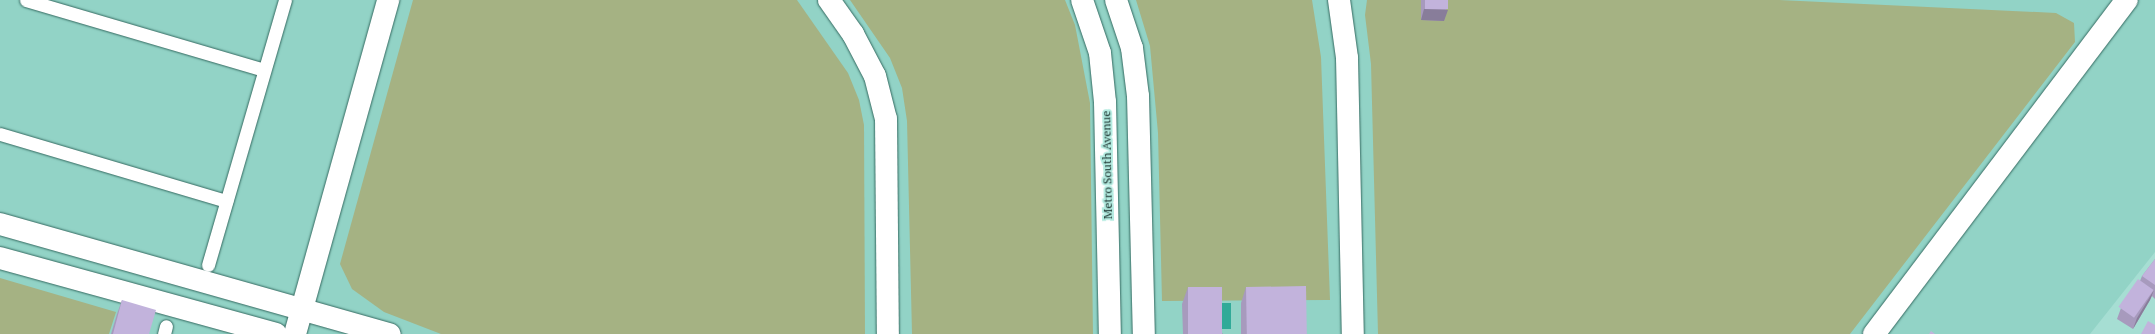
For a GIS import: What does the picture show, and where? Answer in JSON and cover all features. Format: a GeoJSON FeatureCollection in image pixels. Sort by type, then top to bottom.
{"type":"FeatureCollection","features":[{"type":"Feature","properties":{"kind":"street"},"geometry":{"type":"LineString","coordinates":[[295,334],[388,0]]}},
{"type":"Feature","properties":{"kind":"street"},"geometry":{"type":"LineString","coordinates":[[829,0],[853,34],[875,76],[886,119],[888,334]]}},
{"type":"Feature","properties":{"kind":"street","name":"Metro South Avenue"},"geometry":{"type":"LineString","coordinates":[[1082,0],[1100,53],[1105,102],[1110,334]]}},
{"type":"Feature","properties":{"kind":"street"},"geometry":{"type":"LineString","coordinates":[[1116,0],[1132,48],[1138,96],[1144,334]]}},
{"type":"Feature","properties":{"kind":"street"},"geometry":{"type":"LineString","coordinates":[[1339,0],[1347,58],[1353,334]]}},
{"type":"Feature","properties":{"kind":"street"},"geometry":{"type":"LineString","coordinates":[[1874,334],[2128,0]]}},
{"type":"Feature","properties":{"kind":"street"},"geometry":{"type":"LineString","coordinates":[[0,224],[390,334]]}},
{"type":"Feature","properties":{"kind":"street"},"geometry":{"type":"LineString","coordinates":[[0,258],[276,334]]}},
{"type":"Feature","properties":{"kind":"lane"},"geometry":{"type":"LineString","coordinates":[[26,0],[264,70]]}},
{"type":"Feature","properties":{"kind":"lane"},"geometry":{"type":"LineString","coordinates":[[208,265],[285,0]]}},
{"type":"Feature","properties":{"kind":"lane"},"geometry":{"type":"LineString","coordinates":[[0,134],[226,201]]}},
{"type":"Feature","properties":{"kind":"shaded area"},"geometry":{"type":"Polygon","coordinates":[[[0,0],[2155,0],[2155,252],[2090,334],[0,334],[0,0]]]}},
{"type":"Feature","properties":{"kind":"shaded area"},"geometry":{"type":"Polygon","coordinates":[[[413,0],[797,0],[848,73],[859,100],[864,125],[865,334],[441,334],[384,312],[352,289],[340,264],[413,0]]]}},
{"type":"Feature","properties":{"kind":"shaded area"},"geometry":{"type":"Polygon","coordinates":[[[850,0],[1065,0],[1075,25],[1090,103],[1093,334],[912,334],[907,121],[902,88],[890,58],[850,0]]]}},
{"type":"Feature","properties":{"kind":"shaded area"},"geometry":{"type":"Polygon","coordinates":[[[1136,0],[1312,0],[1321,57],[1330,300],[1162,301],[1158,133],[1150,46],[1136,0]]]}},
{"type":"Feature","properties":{"kind":"shaded area"},"geometry":{"type":"Polygon","coordinates":[[[1367,0],[1779,0],[2056,13],[2074,23],[2075,42],[1850,334],[1378,334],[1371,64],[1365,15],[1367,0]]]}},
{"type":"Feature","properties":{"kind":"shaded area"},"geometry":{"type":"Polygon","coordinates":[[[0,278],[116,312],[109,334],[0,334],[0,278]]]}},
{"type":"Feature","properties":{"kind":"shaded area"},"geometry":{"type":"Polygon","coordinates":[[[1216,303],[1231,303],[1231,329],[1216,329],[1216,303]]]}},
{"type":"Feature","properties":{"kind":"building"},"geometry":{"type":"Polygon","coordinates":[[[1425,0],[1448,0],[1448,9],[1425,9],[1425,0]]]}},
{"type":"Feature","properties":{"kind":"building"},"geometry":{"type":"Polygon","coordinates":[[[2155,259],[2155,285],[2142,276],[2155,259]]]}},
{"type":"Feature","properties":{"kind":"building"},"geometry":{"type":"Polygon","coordinates":[[[2138,279],[2154,290],[2134,318],[2118,307],[2138,279]]]}},
{"type":"Feature","properties":{"kind":"building"},"geometry":{"type":"Polygon","coordinates":[[[1306,286],[1307,334],[1247,334],[1246,287],[1306,286]]]}},
{"type":"Feature","properties":{"kind":"building"},"geometry":{"type":"Polygon","coordinates":[[[1188,287],[1222,287],[1222,334],[1188,334],[1188,287]]]}},
{"type":"Feature","properties":{"kind":"building"},"geometry":{"type":"Polygon","coordinates":[[[122,300],[156,310],[149,334],[113,334],[122,300]]]}},
{"type":"Feature","properties":{"kind":"building"},"geometry":{"type":"Polygon","coordinates":[[[2148,321],[2155,325],[2155,334],[2141,334],[2148,321]]]}}]}
